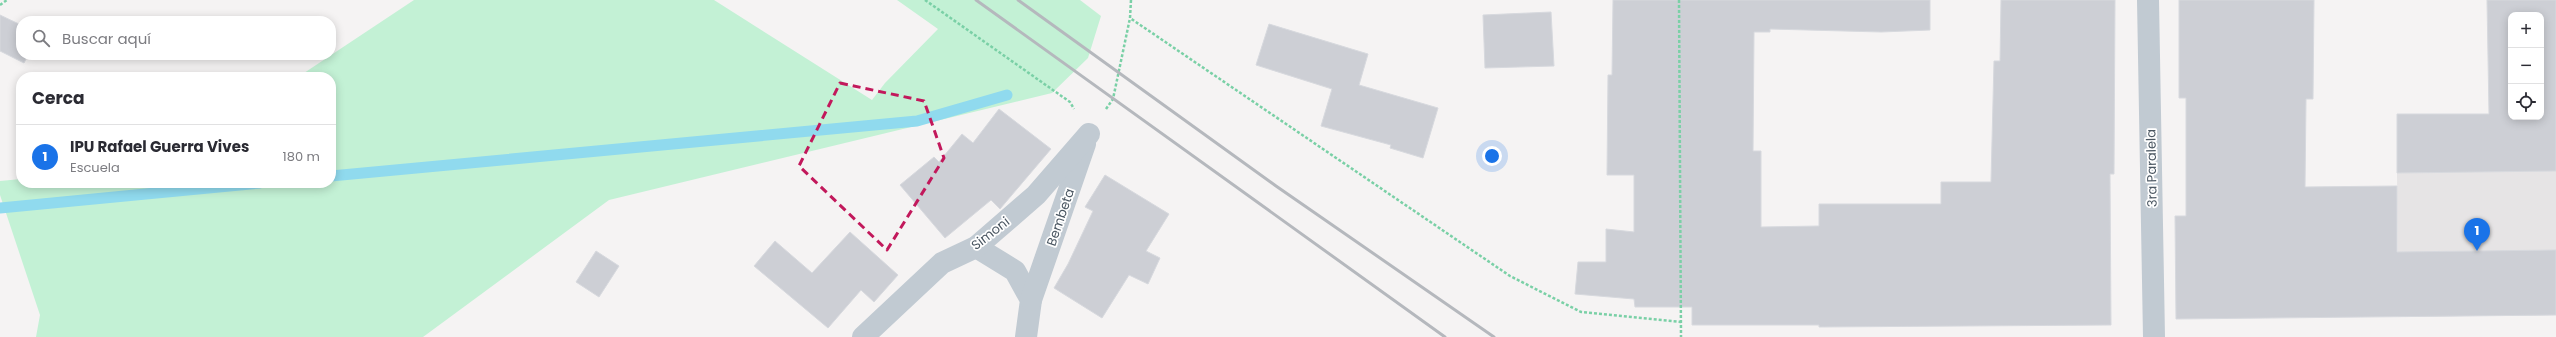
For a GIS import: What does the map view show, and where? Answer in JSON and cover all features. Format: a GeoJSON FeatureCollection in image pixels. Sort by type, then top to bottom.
{"type":"FeatureCollection","features":[{"type":"Feature","properties":{"kind":"street","name":"3ra Paralela"},"geometry":{"type":"LineString","coordinates":[[2148,0],[2154,337]]}},
{"type":"Feature","properties":{"kind":"street","name":"Simoni"},"geometry":{"type":"LineString","coordinates":[[863,337],[942,263],[976,247],[1036,195],[1089,134]]}},
{"type":"Feature","properties":{"kind":"street","name":"Bembeta"},"geometry":{"type":"LineString","coordinates":[[1026,337],[1031,300],[1089,134]]}},
{"type":"Feature","properties":{"kind":"street"},"geometry":{"type":"LineString","coordinates":[[976,247],[1015,271],[1031,300]]}},
{"type":"Feature","properties":{"kind":"path"},"geometry":{"type":"LineString","coordinates":[[0,5],[7,0]]}},
{"type":"Feature","properties":{"kind":"path"},"geometry":{"type":"LineString","coordinates":[[925,0],[1070,102],[1089,134],[1113,99],[1130,18],[1131,0]]}},
{"type":"Feature","properties":{"kind":"path"},"geometry":{"type":"LineString","coordinates":[[1678,0],[1681,337]]}},
{"type":"Feature","properties":{"kind":"path"},"geometry":{"type":"LineString","coordinates":[[1130,18],[1510,276],[1581,312],[1681,322]]}},
{"type":"Feature","properties":{"kind":"highlighted area"},"geometry":{"type":"Polygon","coordinates":[[[840,83],[924,101],[944,158],[887,250],[799,166],[840,83]]]}},
{"type":"Feature","properties":{"kind":"shaded area"},"geometry":{"type":"Polygon","coordinates":[[[2556,171],[2556,315],[2398,317],[2397,173],[2556,171]]]}},
{"type":"Feature","properties":{"kind":"green space"},"geometry":{"type":"Polygon","coordinates":[[[414,0],[714,0],[872,100],[885,83],[938,29],[897,0],[1080,0],[1101,16],[1088,58],[1052,93],[609,200],[423,337],[36,337],[40,315],[0,195],[0,181],[16,179],[16,188],[336,188],[336,72],[306,72],[324,60],[336,60],[336,52],[414,0]]]}},
{"type":"Feature","properties":{"kind":"building"},"geometry":{"type":"Polygon","coordinates":[[[1613,0],[1930,0],[1930,30],[1881,32],[1770,29],[1770,32],[1754,32],[1753,151],[1761,151],[1761,227],[1819,226],[1819,204],[1941,204],[1941,182],[1991,182],[1994,61],[2000,61],[2001,0],[2115,0],[2114,174],[2110,174],[2111,325],[1819,327],[1819,325],[1692,325],[1692,307],[1635,307],[1634,299],[1575,294],[1578,262],[1606,262],[1606,229],[1634,232],[1634,175],[1607,175],[1608,75],[1612,75],[1613,0]]]}},
{"type":"Feature","properties":{"kind":"building"},"geometry":{"type":"Polygon","coordinates":[[[2179,0],[2314,0],[2313,99],[2306,99],[2305,187],[2397,186],[2397,252],[2556,250],[2556,315],[2176,319],[2175,216],[2186,216],[2186,98],[2179,98],[2179,0]]]}},
{"type":"Feature","properties":{"kind":"building"},"geometry":{"type":"Polygon","coordinates":[[[2487,0],[2556,0],[2556,171],[2397,173],[2397,114],[2489,114],[2487,0]]]}},
{"type":"Feature","properties":{"kind":"building"},"geometry":{"type":"Polygon","coordinates":[[[1551,12],[1554,66],[1485,68],[1483,15],[1551,12]]]}},
{"type":"Feature","properties":{"kind":"building"},"geometry":{"type":"Polygon","coordinates":[[[0,15],[16,23],[16,59],[0,51],[0,15]]]}},
{"type":"Feature","properties":{"kind":"building"},"geometry":{"type":"Polygon","coordinates":[[[1269,24],[1368,54],[1359,85],[1438,108],[1423,158],[1390,148],[1391,145],[1321,126],[1332,89],[1256,65],[1269,24]]]}},
{"type":"Feature","properties":{"kind":"building"},"geometry":{"type":"Polygon","coordinates":[[[18,60],[26,60],[24,63],[18,60]]]}},
{"type":"Feature","properties":{"kind":"building"},"geometry":{"type":"Polygon","coordinates":[[[999,109],[1051,149],[1000,209],[991,200],[945,238],[900,185],[934,157],[939,162],[962,134],[973,143],[999,109]]]}},
{"type":"Feature","properties":{"kind":"building"},"geometry":{"type":"Polygon","coordinates":[[[1105,175],[1169,214],[1146,251],[1160,258],[1148,284],[1129,275],[1102,318],[1054,288],[1068,264],[1093,211],[1085,207],[1105,175]]]}},
{"type":"Feature","properties":{"kind":"building"},"geometry":{"type":"Polygon","coordinates":[[[850,232],[898,275],[874,302],[861,290],[828,328],[754,266],[775,241],[812,273],[850,232]]]}},
{"type":"Feature","properties":{"kind":"building"},"geometry":{"type":"Polygon","coordinates":[[[596,251],[619,266],[599,297],[576,282],[596,251]]]}},
{"type":"Feature","properties":{"kind":"waterway"},"geometry":{"type":"LineString","coordinates":[[336,176],[917,121],[1007,95]]}},
{"type":"Feature","properties":{"kind":"waterway"},"geometry":{"type":"LineString","coordinates":[[0,208],[208,188]]}},
{"type":"Feature","properties":{"kind":"railway"},"geometry":{"type":"LineString","coordinates":[[976,0],[1445,337]]}},
{"type":"Feature","properties":{"kind":"railway"},"geometry":{"type":"LineString","coordinates":[[1018,0],[1276,186],[1494,337]]}},
{"type":"Feature","properties":{"kind":"place","name":"IPU Rafael Guerra Vives"},"geometry":{"type":"Point","coordinates":[2477,251]}}]}
